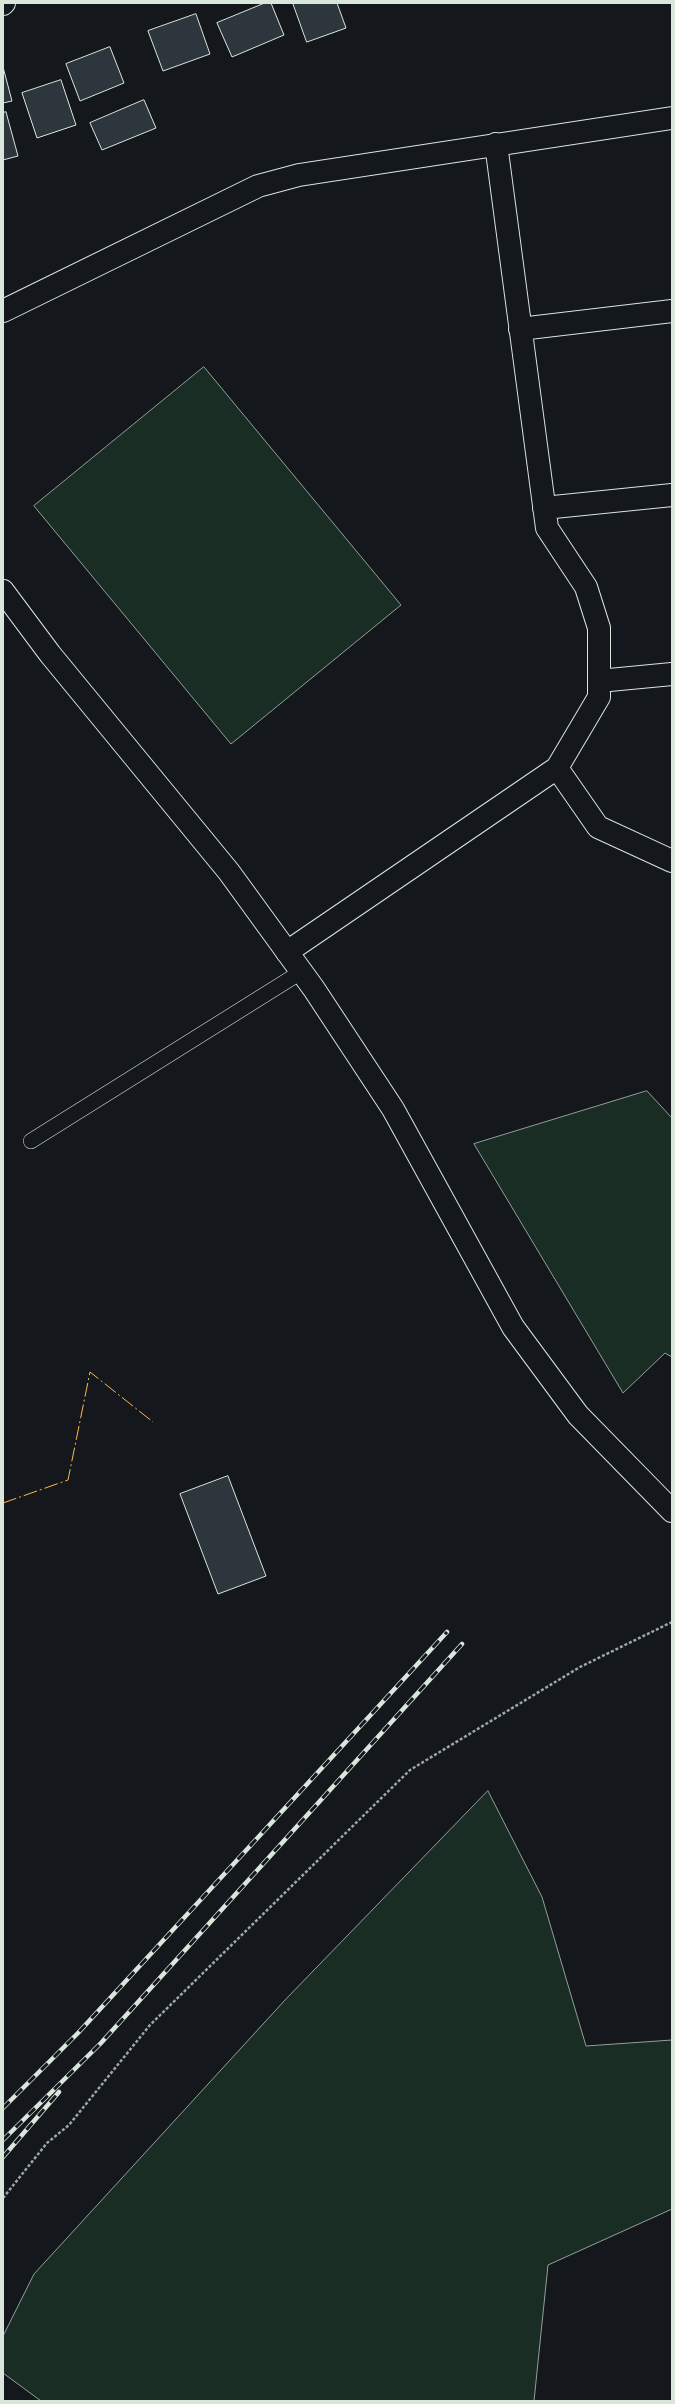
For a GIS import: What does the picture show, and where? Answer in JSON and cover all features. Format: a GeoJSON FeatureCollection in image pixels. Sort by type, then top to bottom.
{"type":"FeatureCollection","features":[{"type":"Feature","properties":{"kind":"street"},"geometry":{"type":"LineString","coordinates":[[3,312],[258,186],[299,174],[672,118]]}},
{"type":"Feature","properties":{"kind":"street"},"geometry":{"type":"LineString","coordinates":[[287,952],[557,768],[599,697],[599,628],[586,587],[547,528],[496,144]]}},
{"type":"Feature","properties":{"kind":"street"},"geometry":{"type":"LineString","coordinates":[[520,329],[672,311]]}},
{"type":"Feature","properties":{"kind":"street"},"geometry":{"type":"LineString","coordinates":[[544,508],[672,495]]}},
{"type":"Feature","properties":{"kind":"street"},"geometry":{"type":"LineString","coordinates":[[3,591],[50,654],[229,872],[301,972],[393,1109],[513,1327],[578,1415],[672,1511]]}},
{"type":"Feature","properties":{"kind":"street"},"geometry":{"type":"LineString","coordinates":[[599,681],[672,674]]}},
{"type":"Feature","properties":{"kind":"street"},"geometry":{"type":"LineString","coordinates":[[557,768],[598,827],[672,861]]}},
{"type":"Feature","properties":{"kind":"lane"},"geometry":{"type":"LineString","coordinates":[[31,1141],[301,972]]}},
{"type":"Feature","properties":{"kind":"path"},"geometry":{"type":"LineString","coordinates":[[3,2198],[47,2143],[69,2125],[150,2025],[386,1790],[410,1770],[580,1667],[672,1622]]}},
{"type":"Feature","properties":{"kind":"green space"},"geometry":{"type":"Polygon","coordinates":[[[204,367],[401,605],[231,744],[34,506],[204,367]]]}},
{"type":"Feature","properties":{"kind":"green space"},"geometry":{"type":"Polygon","coordinates":[[[647,1091],[672,1118],[672,1357],[665,1353],[623,1393],[474,1144],[647,1091]]]}},
{"type":"Feature","properties":{"kind":"green space"},"geometry":{"type":"Polygon","coordinates":[[[488,1791],[542,1897],[586,2046],[672,2040],[672,2209],[548,2265],[534,2401],[41,2401],[3,2373],[3,2336],[34,2274],[286,1999],[488,1791]]]}},
{"type":"Feature","properties":{"kind":"building"},"geometry":{"type":"Polygon","coordinates":[[[265,3],[271,3],[284,35],[232,57],[217,23],[265,3]]]}},
{"type":"Feature","properties":{"kind":"building"},"geometry":{"type":"Polygon","coordinates":[[[293,3],[337,3],[346,28],[307,42],[293,3]]]}},
{"type":"Feature","properties":{"kind":"building"},"geometry":{"type":"Polygon","coordinates":[[[196,14],[210,54],[163,71],[148,31],[196,14]]]}},
{"type":"Feature","properties":{"kind":"building"},"geometry":{"type":"Polygon","coordinates":[[[110,47],[124,83],[80,101],[66,64],[110,47]]]}},
{"type":"Feature","properties":{"kind":"building"},"geometry":{"type":"Polygon","coordinates":[[[3,67],[12,101],[3,103],[3,67]]]}},
{"type":"Feature","properties":{"kind":"building"},"geometry":{"type":"Polygon","coordinates":[[[61,80],[76,125],[37,138],[22,93],[61,80]]]}},
{"type":"Feature","properties":{"kind":"building"},"geometry":{"type":"Polygon","coordinates":[[[144,100],[156,128],[102,150],[90,123],[144,100]]]}},
{"type":"Feature","properties":{"kind":"building"},"geometry":{"type":"Polygon","coordinates":[[[6,112],[18,156],[3,160],[3,113],[6,112]]]}},
{"type":"Feature","properties":{"kind":"building"},"geometry":{"type":"Polygon","coordinates":[[[228,1476],[266,1576],[218,1594],[180,1494],[228,1476]]]}},
{"type":"Feature","properties":{"kind":"railway"},"geometry":{"type":"LineString","coordinates":[[3,2108],[78,2033],[447,1632]]}},
{"type":"Feature","properties":{"kind":"railway"},"geometry":{"type":"LineString","coordinates":[[3,2140],[101,2043],[462,1644]]}},
{"type":"Feature","properties":{"kind":"railway"},"geometry":{"type":"LineString","coordinates":[[3,2157],[59,2092]]}},
{"type":"Feature","properties":{"kind":"power"},"geometry":{"type":"LineString","coordinates":[[3,1503],[68,1480],[90,1372],[153,1422]]}}]}
